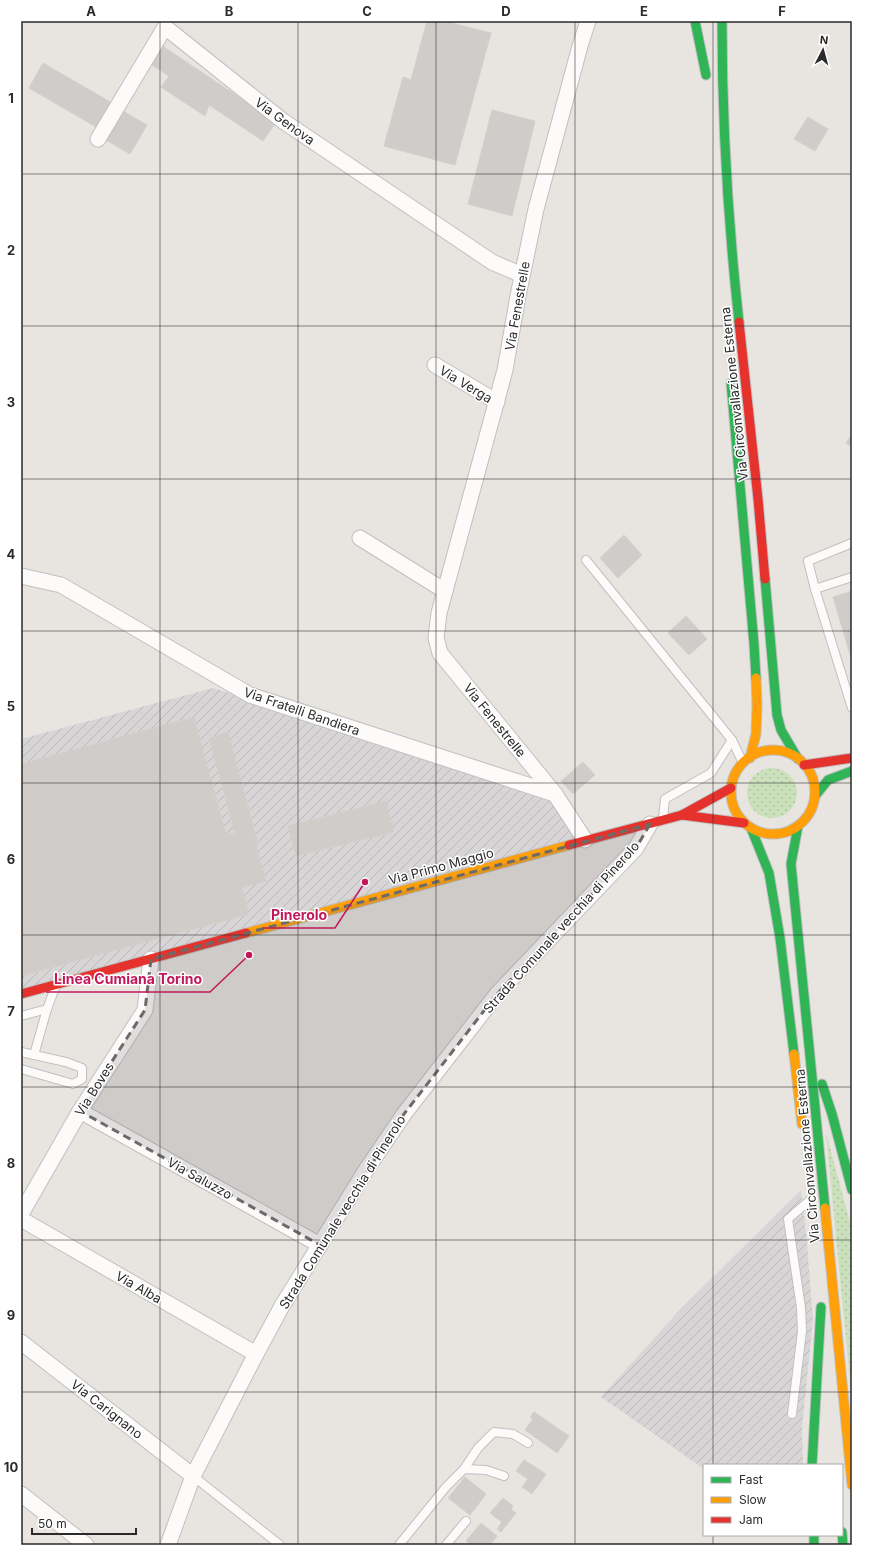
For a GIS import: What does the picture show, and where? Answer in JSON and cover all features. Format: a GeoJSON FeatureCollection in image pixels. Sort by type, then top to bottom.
{"type":"FeatureCollection","features":[{"type":"Feature","properties":{"kind":"main road"},"geometry":{"type":"LineString","coordinates":[[695,21],[706,79],[707,29]]}},
{"type":"Feature","properties":{"kind":"main road","name":"Via Circonvallazione Esterna"},"geometry":{"type":"LineString","coordinates":[[722,21],[720,76],[725,167],[741,345],[759,501],[769,642],[777,716],[782,731],[801,762]]}},
{"type":"Feature","properties":{"kind":"main road","name":"Via Circonvallazione Esterna"},"geometry":{"type":"LineString","coordinates":[[730,376],[758,705],[756,734],[746,760]]}},
{"type":"Feature","properties":{"kind":"main road"},"geometry":{"type":"LineString","coordinates":[[772,751],[783,752],[801,762],[813,781],[814,796],[812,808],[807,817],[798,826],[784,833],[773,834],[761,832],[748,826],[737,815],[732,804],[731,788],[735,774],[746,760],[758,753],[772,751]]}},
{"type":"Feature","properties":{"kind":"main road"},"geometry":{"type":"LineString","coordinates":[[801,762],[852,758]]}},
{"type":"Feature","properties":{"kind":"main road"},"geometry":{"type":"LineString","coordinates":[[814,796],[828,780],[852,771]]}},
{"type":"Feature","properties":{"kind":"main road","name":"Via Primo Maggio"},"geometry":{"type":"LineString","coordinates":[[21,994],[585,840],[682,815],[731,788]]}},
{"type":"Feature","properties":{"kind":"main road","name":"Via Primo Maggio"},"geometry":{"type":"LineString","coordinates":[[682,815],[748,826]]}},
{"type":"Feature","properties":{"kind":"main road","name":"Via Circonvallazione Esterna"},"geometry":{"type":"LineString","coordinates":[[748,826],[769,873],[781,945],[804,1136]]}},
{"type":"Feature","properties":{"kind":"main road","name":"Via Circonvallazione Esterna"},"geometry":{"type":"LineString","coordinates":[[798,826],[791,864],[852,1485]]}},
{"type":"Feature","properties":{"kind":"main road"},"geometry":{"type":"LineString","coordinates":[[810,1050],[832,1114],[852,1190]]}},
{"type":"Feature","properties":{"kind":"main road","name":"Via Circonvallazione Esterna"},"geometry":{"type":"LineString","coordinates":[[809,1190],[810,1204]]}},
{"type":"Feature","properties":{"kind":"main road"},"geometry":{"type":"LineString","coordinates":[[812,1464],[821,1303],[827,1370]]}},
{"type":"Feature","properties":{"kind":"street","name":"Via Fenestrelle"},"geometry":{"type":"LineString","coordinates":[[585,840],[555,794],[440,653],[436,638],[438,613],[505,370],[522,275],[536,209],[588,21]]}},
{"type":"Feature","properties":{"kind":"street","name":"Via Genova"},"geometry":{"type":"LineString","coordinates":[[98,139],[165,27],[283,121],[492,262],[522,275]]}},
{"type":"Feature","properties":{"kind":"street","name":"Via Verga"},"geometry":{"type":"LineString","coordinates":[[435,365],[496,402]]}},
{"type":"Feature","properties":{"kind":"street"},"geometry":{"type":"LineString","coordinates":[[360,538],[445,591]]}},
{"type":"Feature","properties":{"kind":"street","name":"Via Fratelli Bandiera"},"geometry":{"type":"LineString","coordinates":[[21,576],[61,585],[250,696],[555,794]]}},
{"type":"Feature","properties":{"kind":"street","name":"Strada Comunale vecchia di Pinerolo"},"geometry":{"type":"LineString","coordinates":[[168,1545],[193,1476],[256,1354],[282,1306],[366,1170],[404,1114],[497,994],[636,848],[656,822]]}},
{"type":"Feature","properties":{"kind":"street","name":"Via Boves"},"geometry":{"type":"LineString","coordinates":[[21,1214],[80,1111],[144,1010],[151,959]]}},
{"type":"Feature","properties":{"kind":"street","name":"Via Saluzzo"},"geometry":{"type":"LineString","coordinates":[[80,1111],[320,1245]]}},
{"type":"Feature","properties":{"kind":"street","name":"Via Alba"},"geometry":{"type":"LineString","coordinates":[[21,1219],[256,1354]]}},
{"type":"Feature","properties":{"kind":"street","name":"Via Carignano"},"geometry":{"type":"LineString","coordinates":[[21,1342],[193,1476]]}},
{"type":"Feature","properties":{"kind":"street"},"geometry":{"type":"LineString","coordinates":[[21,1494],[86,1545]]}},
{"type":"Feature","properties":{"kind":"lane"},"geometry":{"type":"LineString","coordinates":[[852,543],[808,561],[815,590],[852,708]]}},
{"type":"Feature","properties":{"kind":"lane"},"geometry":{"type":"LineString","coordinates":[[586,560],[732,740],[746,760]]}},
{"type":"Feature","properties":{"kind":"lane"},"geometry":{"type":"LineString","coordinates":[[815,590],[852,577]]}},
{"type":"Feature","properties":{"kind":"lane"},"geometry":{"type":"LineString","coordinates":[[656,822],[665,798],[711,773],[732,740]]}},
{"type":"Feature","properties":{"kind":"lane"},"geometry":{"type":"LineString","coordinates":[[34,1056],[47,1009],[57,984]]}},
{"type":"Feature","properties":{"kind":"lane"},"geometry":{"type":"LineString","coordinates":[[21,1016],[47,1009]]}},
{"type":"Feature","properties":{"kind":"lane"},"geometry":{"type":"LineString","coordinates":[[21,1052],[82,1068],[82,1079],[73,1084],[21,1069]]}},
{"type":"Feature","properties":{"kind":"lane","name":"Via Circonvallazione Esterna"},"geometry":{"type":"LineString","coordinates":[[792,1414],[802,1331],[802,1316],[788,1219],[810,1204]]}},
{"type":"Feature","properties":{"kind":"lane"},"geometry":{"type":"LineString","coordinates":[[399,1545],[446,1487],[464,1469],[478,1448],[494,1432],[513,1434],[528,1443]]}},
{"type":"Feature","properties":{"kind":"lane"},"geometry":{"type":"LineString","coordinates":[[464,1469],[486,1470],[504,1476]]}},
{"type":"Feature","properties":{"kind":"lane"},"geometry":{"type":"LineString","coordinates":[[193,1476],[280,1545]]}},
{"type":"Feature","properties":{"kind":"lane"},"geometry":{"type":"LineString","coordinates":[[446,1545],[466,1521]]}},
{"type":"Feature","properties":{"kind":"highlighted area"},"geometry":{"type":"Polygon","coordinates":[[[650,824],[636,848],[497,994],[404,1114],[320,1245],[80,1111],[145,1010],[151,959],[650,824]]]}},
{"type":"Feature","properties":{"kind":"shaded area"},"geometry":{"type":"Polygon","coordinates":[[[213,688],[555,794],[585,840],[21,994],[21,739],[213,688]]]}},
{"type":"Feature","properties":{"kind":"shaded area"},"geometry":{"type":"Polygon","coordinates":[[[801,1190],[813,1320],[802,1428],[803,1464],[703,1464],[703,1468],[601,1397],[677,1313],[801,1190]]]}},
{"type":"Feature","properties":{"kind":"green space"},"geometry":{"type":"Polygon","coordinates":[[[777,768],[782,769],[790,775],[796,783],[796,803],[790,811],[782,817],[767,818],[762,817],[754,811],[748,803],[747,788],[748,783],[754,775],[762,769],[777,768]]]}},
{"type":"Feature","properties":{"kind":"green space"},"geometry":{"type":"Polygon","coordinates":[[[826,1133],[852,1230],[852,1399],[826,1133]]]}},
{"type":"Feature","properties":{"kind":"building"},"geometry":{"type":"Polygon","coordinates":[[[427,21],[444,21],[491,33],[455,165],[384,146],[403,77],[411,80],[427,21]]]}},
{"type":"Feature","properties":{"kind":"building"},"geometry":{"type":"Polygon","coordinates":[[[161,45],[276,122],[263,141],[209,105],[205,116],[161,87],[169,76],[149,63],[161,45]]]}},
{"type":"Feature","properties":{"kind":"building"},"geometry":{"type":"Polygon","coordinates":[[[43,63],[112,103],[98,128],[29,88],[43,63]]]}},
{"type":"Feature","properties":{"kind":"building"},"geometry":{"type":"Polygon","coordinates":[[[492,110],[535,121],[512,216],[468,204],[492,110]]]}},
{"type":"Feature","properties":{"kind":"building"},"geometry":{"type":"Polygon","coordinates":[[[123,111],[147,125],[130,154],[106,140],[123,111]]]}},
{"type":"Feature","properties":{"kind":"building"},"geometry":{"type":"Polygon","coordinates":[[[808,117],[828,129],[815,151],[794,139],[808,117]]]}},
{"type":"Feature","properties":{"kind":"building"},"geometry":{"type":"Polygon","coordinates":[[[852,434],[852,447],[846,443],[852,434]]]}},
{"type":"Feature","properties":{"kind":"building"},"geometry":{"type":"Polygon","coordinates":[[[624,535],[642,555],[618,578],[600,558],[624,535]]]}},
{"type":"Feature","properties":{"kind":"building"},"geometry":{"type":"Polygon","coordinates":[[[852,591],[852,661],[833,597],[852,591]]]}},
{"type":"Feature","properties":{"kind":"building"},"geometry":{"type":"Polygon","coordinates":[[[686,616],[707,639],[689,655],[668,633],[686,616]]]}},
{"type":"Feature","properties":{"kind":"building"},"geometry":{"type":"Polygon","coordinates":[[[194,717],[226,835],[235,833],[209,738],[228,732],[258,844],[256,845],[266,881],[242,888],[249,914],[21,976],[21,764],[194,717]]]}},
{"type":"Feature","properties":{"kind":"building"},"geometry":{"type":"Polygon","coordinates":[[[583,762],[595,775],[573,794],[561,781],[583,762]]]}},
{"type":"Feature","properties":{"kind":"building"},"geometry":{"type":"Polygon","coordinates":[[[386,801],[394,832],[296,856],[288,826],[386,801]]]}},
{"type":"Feature","properties":{"kind":"building"},"geometry":{"type":"Polygon","coordinates":[[[534,1412],[569,1436],[557,1453],[525,1430],[533,1419],[530,1417],[534,1412]]]}},
{"type":"Feature","properties":{"kind":"building"},"geometry":{"type":"Polygon","coordinates":[[[524,1460],[546,1474],[532,1494],[522,1487],[528,1479],[516,1471],[524,1460]]]}},
{"type":"Feature","properties":{"kind":"building"},"geometry":{"type":"Polygon","coordinates":[[[465,1477],[486,1494],[470,1515],[448,1498],[465,1477]]]}},
{"type":"Feature","properties":{"kind":"building"},"geometry":{"type":"Polygon","coordinates":[[[503,1498],[513,1506],[511,1509],[516,1513],[501,1532],[497,1529],[502,1522],[490,1513],[503,1498]]]}},
{"type":"Feature","properties":{"kind":"building"},"geometry":{"type":"Polygon","coordinates":[[[481,1523],[497,1536],[490,1545],[471,1545],[466,1541],[481,1523]]]}},
{"type":"Feature","properties":{"kind":"traffic: fast"},"geometry":{"type":"LineString","coordinates":[[695,21],[706,75]]}},
{"type":"Feature","properties":{"kind":"traffic: fast"},"geometry":{"type":"LineString","coordinates":[[722,21],[726,172],[739,322]]}},
{"type":"Feature","properties":{"kind":"traffic: fast"},"geometry":{"type":"LineString","coordinates":[[731,383],[756,678]]}},
{"type":"Feature","properties":{"kind":"traffic: fast"},"geometry":{"type":"LineString","coordinates":[[765,579],[777,715],[781,730],[798,759]]}},
{"type":"Feature","properties":{"kind":"traffic: fast"},"geometry":{"type":"LineString","coordinates":[[815,796],[828,780],[852,771]]}},
{"type":"Feature","properties":{"kind":"traffic: fast"},"geometry":{"type":"LineString","coordinates":[[798,826],[791,864],[825,1208]]}},
{"type":"Feature","properties":{"kind":"traffic: fast"},"geometry":{"type":"LineString","coordinates":[[751,828],[769,873],[780,938],[794,1054]]}},
{"type":"Feature","properties":{"kind":"traffic: fast"},"geometry":{"type":"LineString","coordinates":[[822,1084],[832,1114],[852,1190]]}},
{"type":"Feature","properties":{"kind":"traffic: fast"},"geometry":{"type":"LineString","coordinates":[[812,1464],[821,1307]]}},
{"type":"Feature","properties":{"kind":"traffic: fast"},"geometry":{"type":"LineString","coordinates":[[814,1536],[814,1545]]}},
{"type":"Feature","properties":{"kind":"traffic: fast"},"geometry":{"type":"LineString","coordinates":[[842,1536],[843,1545]]}},
{"type":"Feature","properties":{"kind":"traffic: slow"},"geometry":{"type":"LineString","coordinates":[[750,758],[756,734],[756,678]]}},
{"type":"Feature","properties":{"kind":"traffic: slow"},"geometry":{"type":"LineString","coordinates":[[773,750],[781,751],[796,757],[808,769],[814,784],[815,792],[814,800],[808,815],[796,827],[781,833],[773,834],[765,833],[750,827],[738,815],[732,800],[731,792],[732,784],[738,769],[750,757],[765,751],[773,750]]}},
{"type":"Feature","properties":{"kind":"traffic: slow"},"geometry":{"type":"LineString","coordinates":[[246,933],[569,845]]}},
{"type":"Feature","properties":{"kind":"traffic: slow"},"geometry":{"type":"LineString","coordinates":[[794,1054],[802,1124]]}},
{"type":"Feature","properties":{"kind":"traffic: slow"},"geometry":{"type":"LineString","coordinates":[[825,1208],[852,1485]]}},
{"type":"Feature","properties":{"kind":"traffic: jam"},"geometry":{"type":"LineString","coordinates":[[739,322],[765,579]]}},
{"type":"Feature","properties":{"kind":"traffic: jam"},"geometry":{"type":"LineString","coordinates":[[804,765],[852,758]]}},
{"type":"Feature","properties":{"kind":"traffic: jam"},"geometry":{"type":"LineString","coordinates":[[569,845],[682,815],[731,788]]}},
{"type":"Feature","properties":{"kind":"traffic: jam"},"geometry":{"type":"LineString","coordinates":[[682,815],[744,823]]}},
{"type":"Feature","properties":{"kind":"traffic: jam"},"geometry":{"type":"LineString","coordinates":[[21,994],[246,933]]}},
{"type":"Feature","properties":{"kind":"place","name":"Pinerolo"},"geometry":{"type":"Point","coordinates":[365,882]}},
{"type":"Feature","properties":{"kind":"place","name":"Linea Cumiana Torino"},"geometry":{"type":"Point","coordinates":[249,955]}}]}
